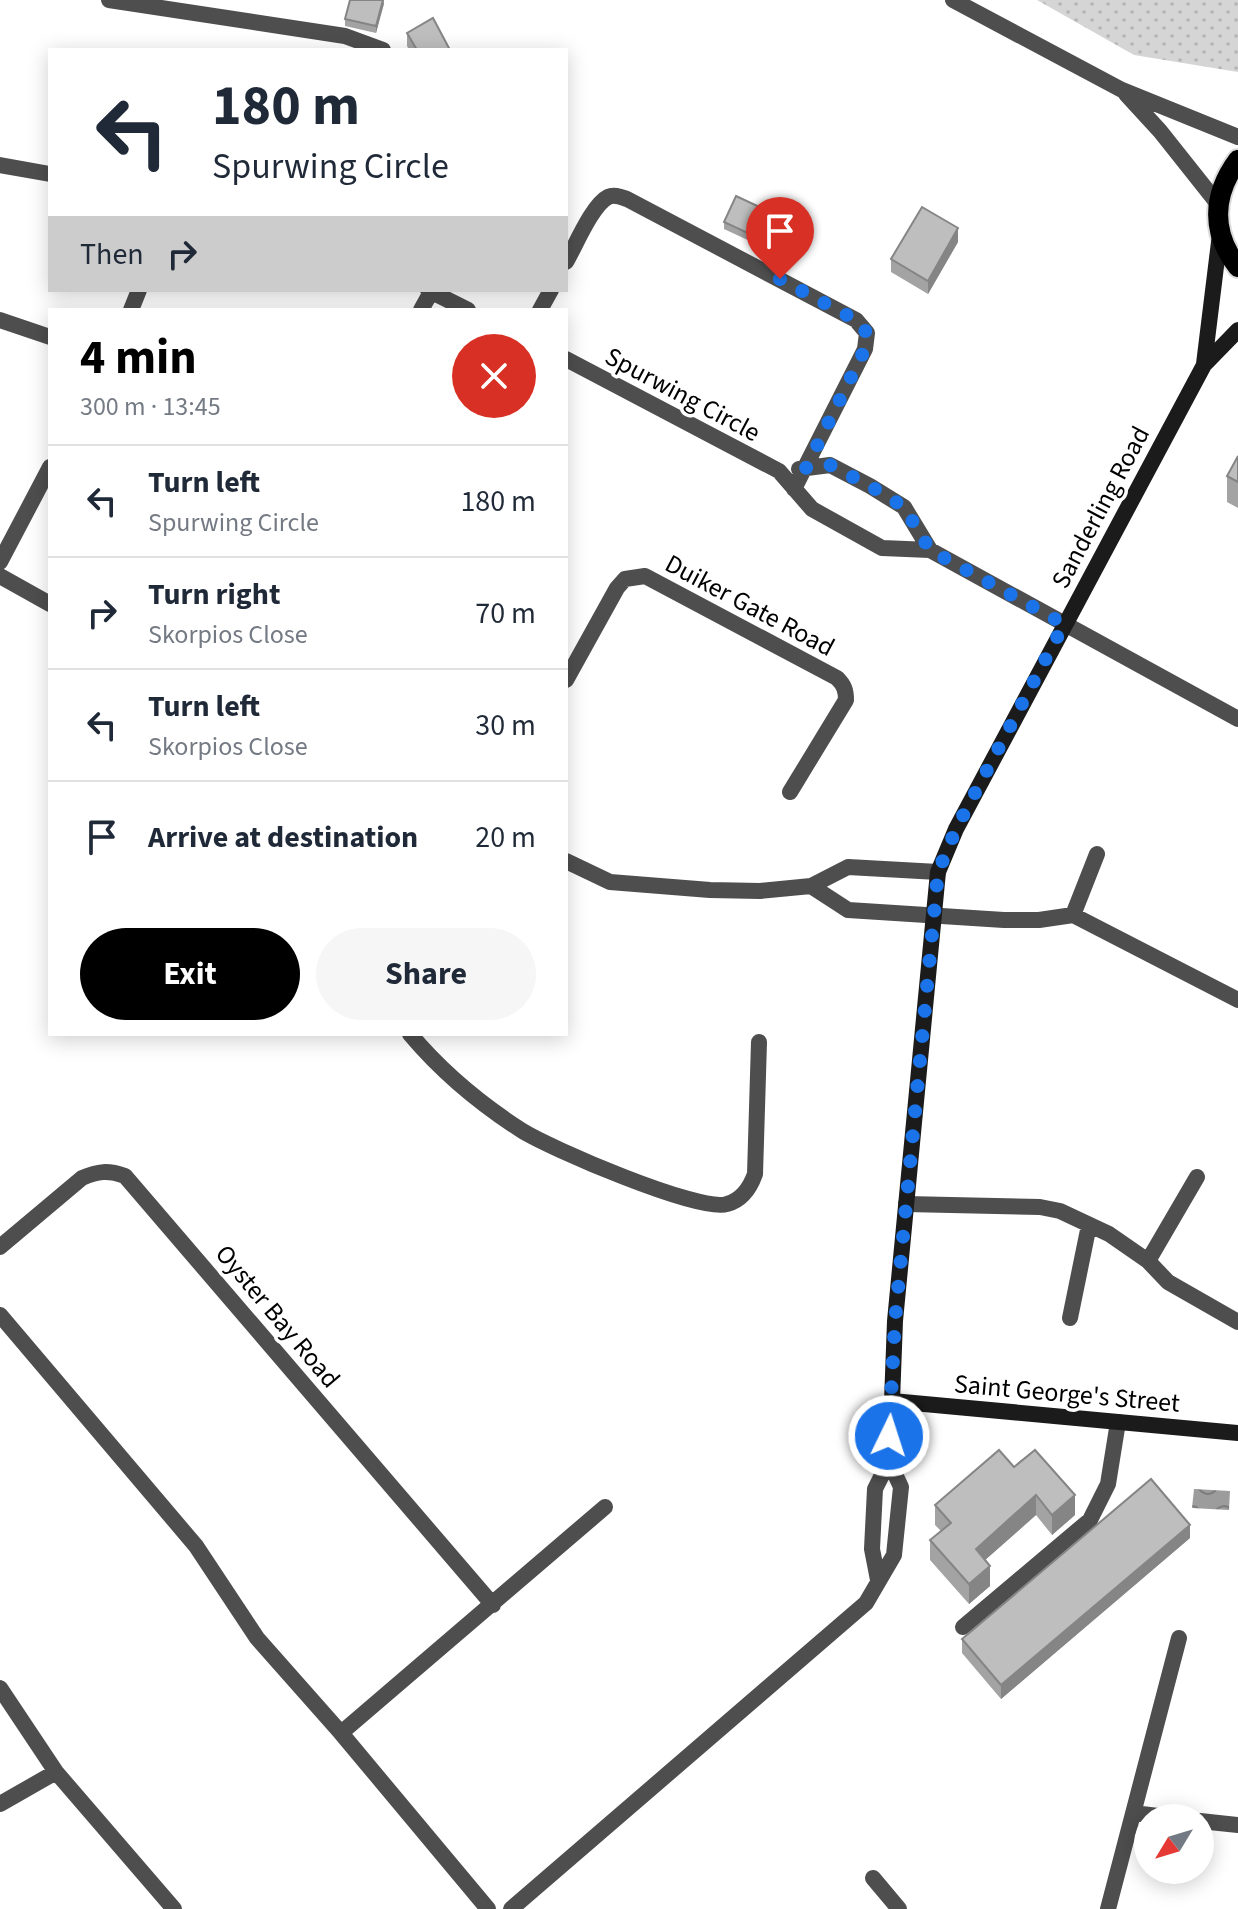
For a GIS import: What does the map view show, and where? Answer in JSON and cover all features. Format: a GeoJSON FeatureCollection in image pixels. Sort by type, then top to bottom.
{"type":"FeatureCollection","features":[{"type":"Feature","properties":{"kind":"main road"},"geometry":{"type":"LineString","coordinates":[[1238,160],[1227,174],[1218,204],[1220,234],[1227,253],[1238,267]]}},
{"type":"Feature","properties":{"kind":"street"},"geometry":{"type":"LineString","coordinates":[[109,0],[345,36],[378,48]]}},
{"type":"Feature","properties":{"kind":"street"},"geometry":{"type":"LineString","coordinates":[[953,0],[1122,90],[1238,137]]}},
{"type":"Feature","properties":{"kind":"street"},"geometry":{"type":"LineString","coordinates":[[1122,90],[1160,131],[1218,204]]}},
{"type":"Feature","properties":{"kind":"street"},"geometry":{"type":"LineString","coordinates":[[0,165],[48,174]]}},
{"type":"Feature","properties":{"kind":"street"},"geometry":{"type":"LineString","coordinates":[[568,258],[597,206],[608,197],[615,196],[627,199],[856,320],[867,333],[865,349],[794,489]]}},
{"type":"Feature","properties":{"kind":"street","name":"Sanderling Road"},"geometry":{"type":"LineString","coordinates":[[1204,365],[1220,234]]}},
{"type":"Feature","properties":{"kind":"street"},"geometry":{"type":"LineString","coordinates":[[431,292],[464,308]]}},
{"type":"Feature","properties":{"kind":"street"},"geometry":{"type":"LineString","coordinates":[[0,320],[48,336]]}},
{"type":"Feature","properties":{"kind":"street","name":"Sanderling Road"},"geometry":{"type":"LineString","coordinates":[[889,1461],[895,1321],[938,872],[956,829],[1204,365],[1238,330]]}},
{"type":"Feature","properties":{"kind":"street","name":"Spurwing Circle"},"geometry":{"type":"LineString","coordinates":[[568,360],[779,471],[812,509],[882,548],[930,550],[1238,719]]}},
{"type":"Feature","properties":{"kind":"street","name":"Spurwing Circle"},"geometry":{"type":"LineString","coordinates":[[779,471],[830,465],[904,507],[930,550]]}},
{"type":"Feature","properties":{"kind":"street"},"geometry":{"type":"LineString","coordinates":[[0,562],[48,471]]}},
{"type":"Feature","properties":{"kind":"street","name":"Duiker Gate Road"},"geometry":{"type":"LineString","coordinates":[[568,676],[617,588],[633,575],[645,576],[843,684],[846,700],[790,792]]}},
{"type":"Feature","properties":{"kind":"street"},"geometry":{"type":"LineString","coordinates":[[0,576],[48,603]]}},
{"type":"Feature","properties":{"kind":"street"},"geometry":{"type":"LineString","coordinates":[[1073,915],[1097,854]]}},
{"type":"Feature","properties":{"kind":"street"},"geometry":{"type":"LineString","coordinates":[[568,862],[610,882],[760,891],[811,886],[848,867],[938,872]]}},
{"type":"Feature","properties":{"kind":"street"},"geometry":{"type":"LineString","coordinates":[[811,886],[848,910],[1004,920],[1039,920],[1073,915],[1238,1000]]}},
{"type":"Feature","properties":{"kind":"street"},"geometry":{"type":"LineString","coordinates":[[412,1036],[461,1086],[523,1131],[576,1159],[713,1205],[725,1205],[738,1199],[750,1187],[755,1174],[759,1042]]}},
{"type":"Feature","properties":{"kind":"street","name":"Oyster Bay Road"},"geometry":{"type":"LineString","coordinates":[[0,1247],[82,1178],[97,1171],[111,1171],[125,1176],[493,1605]]}},
{"type":"Feature","properties":{"kind":"street"},"geometry":{"type":"LineString","coordinates":[[1148,1261],[1197,1177]]}},
{"type":"Feature","properties":{"kind":"street"},"geometry":{"type":"LineString","coordinates":[[906,1204],[1040,1207],[1060,1211],[1109,1234],[1148,1261],[1168,1282],[1238,1322]]}},
{"type":"Feature","properties":{"kind":"street"},"geometry":{"type":"LineString","coordinates":[[1070,1318],[1089,1225]]}},
{"type":"Feature","properties":{"kind":"street"},"geometry":{"type":"LineString","coordinates":[[0,1315],[196,1546],[257,1638],[488,1909]]}},
{"type":"Feature","properties":{"kind":"street","name":"Saint George's Street"},"geometry":{"type":"LineString","coordinates":[[892,1401],[1238,1433]]}},
{"type":"Feature","properties":{"kind":"street"},"geometry":{"type":"LineString","coordinates":[[963,1627],[1090,1520],[1108,1484],[1118,1422]]}},
{"type":"Feature","properties":{"kind":"street"},"geometry":{"type":"LineString","coordinates":[[878,1580],[872,1549],[875,1489],[889,1461]]}},
{"type":"Feature","properties":{"kind":"street"},"geometry":{"type":"LineString","coordinates":[[511,1909],[866,1603],[894,1555],[901,1487],[889,1461]]}},
{"type":"Feature","properties":{"kind":"street"},"geometry":{"type":"LineString","coordinates":[[341,1733],[605,1507]]}},
{"type":"Feature","properties":{"kind":"street"},"geometry":{"type":"LineString","coordinates":[[1108,1909],[1179,1638]]}},
{"type":"Feature","properties":{"kind":"street"},"geometry":{"type":"LineString","coordinates":[[0,1688],[56,1772],[174,1909]]}},
{"type":"Feature","properties":{"kind":"street"},"geometry":{"type":"LineString","coordinates":[[0,1804],[56,1772]]}},
{"type":"Feature","properties":{"kind":"street"},"geometry":{"type":"LineString","coordinates":[[1214,1822],[1238,1825]]}},
{"type":"Feature","properties":{"kind":"street"},"geometry":{"type":"LineString","coordinates":[[873,1878],[899,1909]]}},
{"type":"Feature","properties":{"kind":"shaded area"},"geometry":{"type":"Polygon","coordinates":[[[1037,0],[1238,0],[1238,72],[1134,55],[1037,0]]]}},
{"type":"Feature","properties":{"kind":"water"},"geometry":{"type":"Polygon","coordinates":[[[1194,1489],[1230,1491],[1229,1510],[1192,1508],[1194,1489]]]}},
{"type":"Feature","properties":{"kind":"building"},"geometry":{"type":"Polygon","coordinates":[[[350,0],[383,0],[376,26],[345,19],[350,0]]]}},
{"type":"Feature","properties":{"kind":"building"},"geometry":{"type":"Polygon","coordinates":[[[433,18],[449,48],[416,48],[407,33],[433,18]]]}},
{"type":"Feature","properties":{"kind":"building"},"geometry":{"type":"Polygon","coordinates":[[[736,196],[764,209],[752,235],[724,222],[736,196]]]}},
{"type":"Feature","properties":{"kind":"building"},"geometry":{"type":"Polygon","coordinates":[[[922,207],[958,228],[928,281],[891,259],[922,207]]]}},
{"type":"Feature","properties":{"kind":"building"},"geometry":{"type":"Polygon","coordinates":[[[1238,456],[1238,482],[1227,476],[1238,456]]]}},
{"type":"Feature","properties":{"kind":"building"},"geometry":{"type":"Polygon","coordinates":[[[999,1450],[1014,1467],[1035,1450],[1075,1495],[1052,1515],[1036,1495],[976,1549],[990,1566],[969,1584],[930,1540],[951,1523],[935,1505],[999,1450]]]}},
{"type":"Feature","properties":{"kind":"building"},"geometry":{"type":"Polygon","coordinates":[[[1151,1479],[1190,1525],[1001,1685],[962,1639],[1151,1479]]]}},
{"type":"Feature","properties":{"kind":"route"},"geometry":{"type":"LineString","coordinates":[[780,279],[856,320],[867,333],[865,349],[806,468],[830,465],[870,486],[904,507],[930,550],[1064,624],[956,829],[938,872],[895,1321],[889,1436]]}}]}
